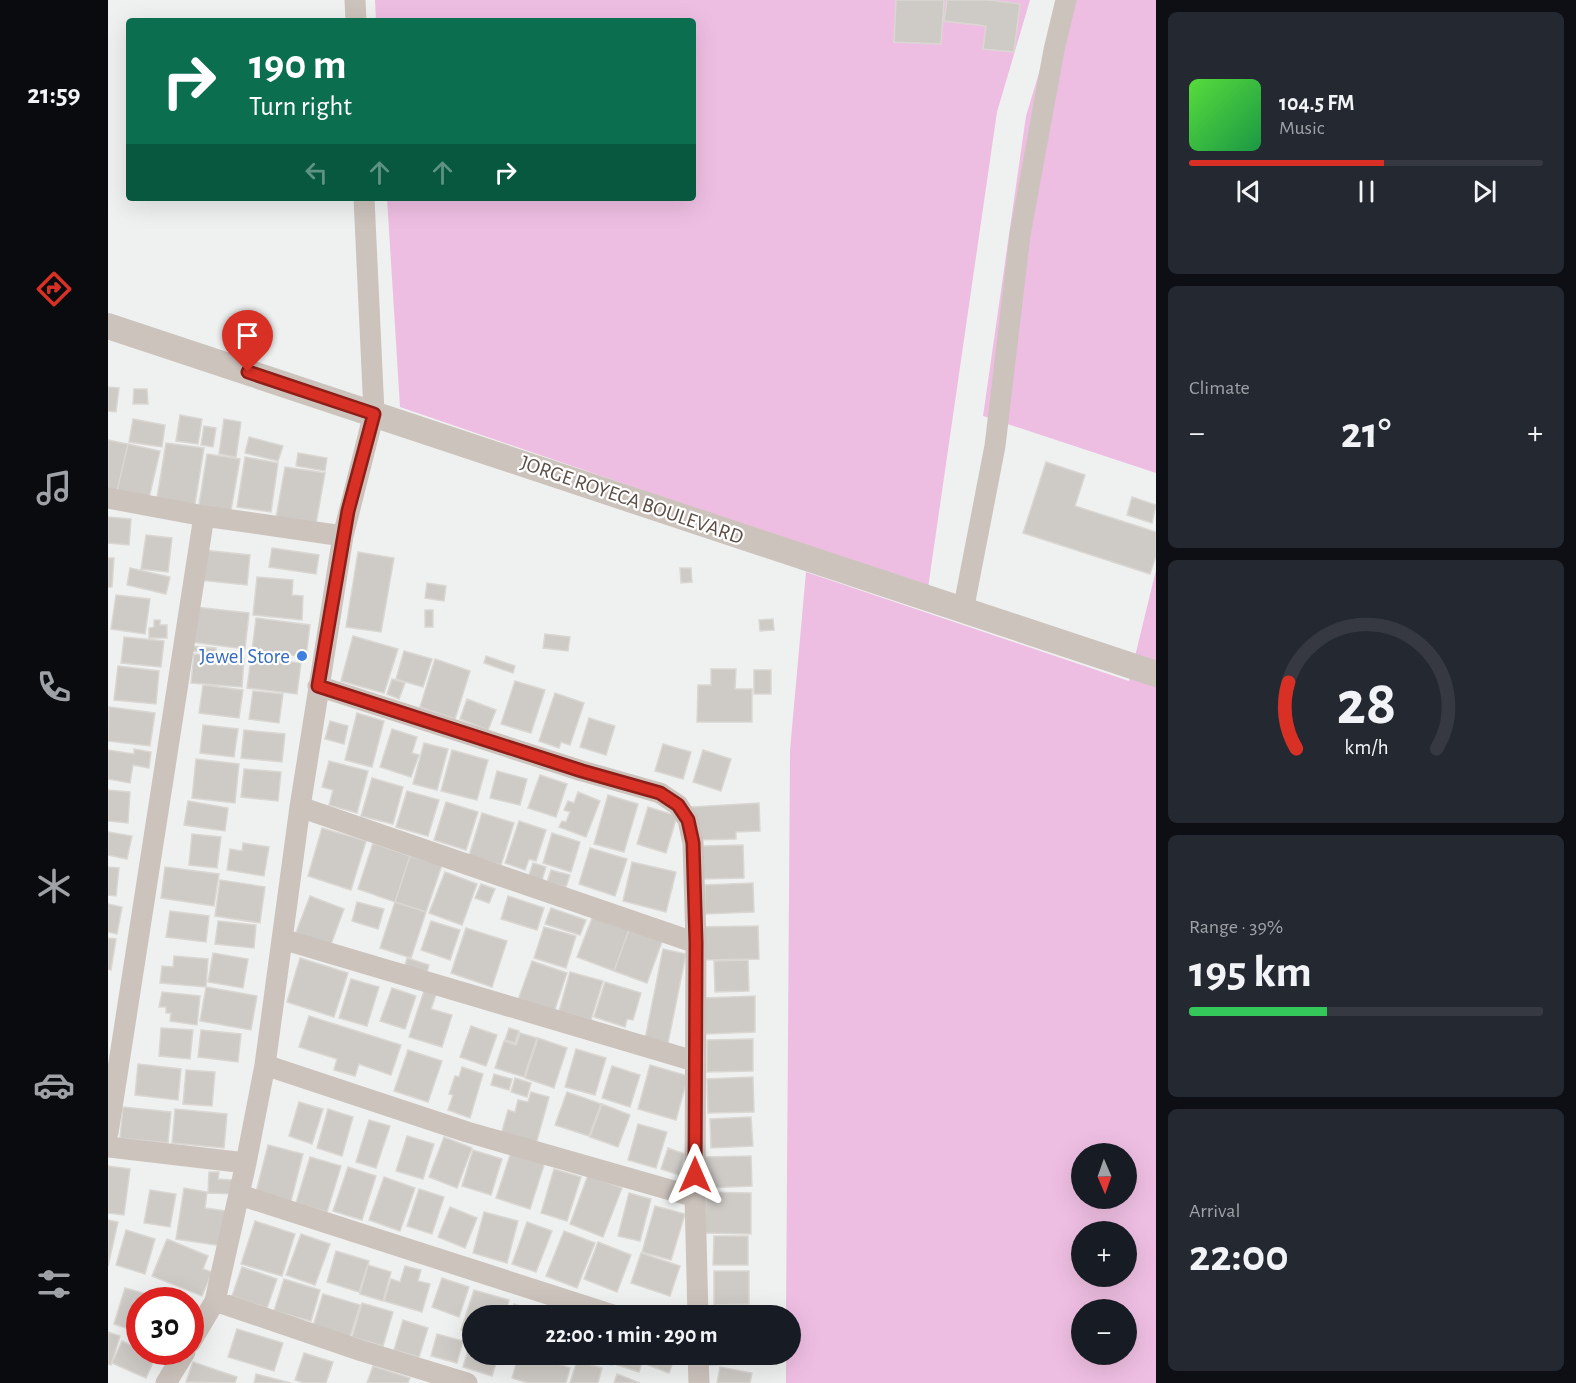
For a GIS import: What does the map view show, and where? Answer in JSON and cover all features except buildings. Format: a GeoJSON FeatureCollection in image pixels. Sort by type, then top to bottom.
{"type":"FeatureCollection","features":[{"type":"Feature","properties":{"kind":"street"},"geometry":{"type":"LineString","coordinates":[[355,0],[356,18]]}},
{"type":"Feature","properties":{"kind":"street"},"geometry":{"type":"LineString","coordinates":[[963,611],[995,446],[1020,235],[1054,50],[1066,0]]}},
{"type":"Feature","properties":{"kind":"street"},"geometry":{"type":"LineString","coordinates":[[204,1319],[215,1301],[240,1195],[265,1065],[318,686],[348,511],[374,414],[364,201]]}},
{"type":"Feature","properties":{"kind":"street","name":"JORGE ROYECA BOULEVARD"},"geometry":{"type":"LineString","coordinates":[[108,326],[1156,674]]}},
{"type":"Feature","properties":{"kind":"street"},"geometry":{"type":"LineString","coordinates":[[108,498],[204,516],[344,536]]}},
{"type":"Feature","properties":{"kind":"street"},"geometry":{"type":"LineString","coordinates":[[108,1133],[204,516]]}},
{"type":"Feature","properties":{"kind":"street"},"geometry":{"type":"LineString","coordinates":[[318,686],[582,771],[660,793],[678,805],[688,820],[693,843],[696,943],[694,1061],[698,1305]]}},
{"type":"Feature","properties":{"kind":"street"},"geometry":{"type":"LineString","coordinates":[[300,807],[696,943]]}},
{"type":"Feature","properties":{"kind":"street"},"geometry":{"type":"LineString","coordinates":[[282,939],[694,1061]]}},
{"type":"Feature","properties":{"kind":"street"},"geometry":{"type":"LineString","coordinates":[[265,1065],[467,1132],[695,1197]]}},
{"type":"Feature","properties":{"kind":"street"},"geometry":{"type":"LineString","coordinates":[[108,1147],[246,1163]]}},
{"type":"Feature","properties":{"kind":"street"},"geometry":{"type":"LineString","coordinates":[[240,1195],[582,1305]]}},
{"type":"Feature","properties":{"kind":"street"},"geometry":{"type":"LineString","coordinates":[[215,1301],[362,1351],[466,1383]]}},
{"type":"Feature","properties":{"kind":"street"},"geometry":{"type":"LineString","coordinates":[[166,1383],[177,1365]]}},
{"type":"Feature","properties":{"kind":"street"},"geometry":{"type":"LineString","coordinates":[[698,1365],[699,1383]]}},
{"type":"Feature","properties":{"kind":"shaded area"},"geometry":{"type":"Polygon","coordinates":[[[375,0],[1030,0],[997,112],[928,588],[400,407],[387,201],[696,201],[696,18],[376,18],[375,0]]]}},
{"type":"Feature","properties":{"kind":"shaded area"},"geometry":{"type":"Polygon","coordinates":[[[1061,0],[1156,0],[1156,473],[983,416],[1026,116],[1061,0]]]}},
{"type":"Feature","properties":{"kind":"shaded area"},"geometry":{"type":"Polygon","coordinates":[[[1156,570],[1156,1383],[786,1383],[786,1365],[801,1365],[801,1305],[786,1305],[790,750],[806,572],[1129,681],[1156,570]]]}},
{"type":"Feature","properties":{"kind":"place","name":"Jewel Store"},"geometry":{"type":"Point","coordinates":[302,656]}},
{"type":"Feature","properties":{"kind":"route"},"geometry":{"type":"LineString","coordinates":[[248,372],[374,414],[348,511],[318,686],[582,771],[660,793],[678,805],[688,820],[693,843],[696,943],[695,1175]]}}]}
